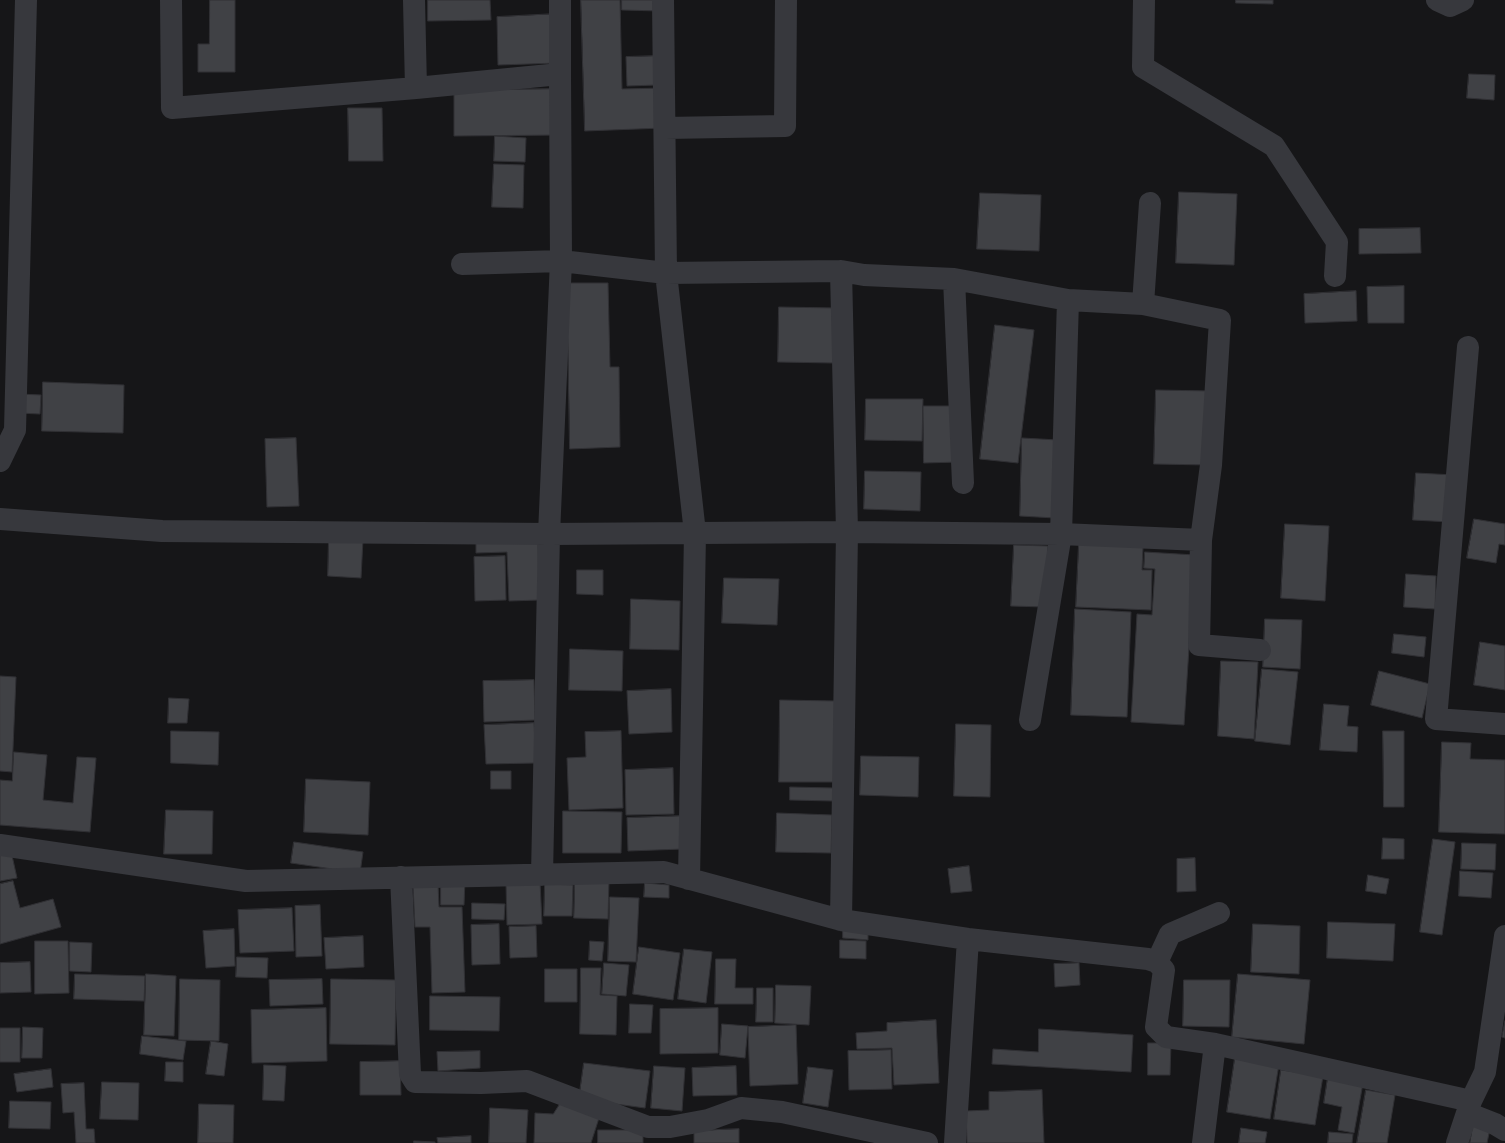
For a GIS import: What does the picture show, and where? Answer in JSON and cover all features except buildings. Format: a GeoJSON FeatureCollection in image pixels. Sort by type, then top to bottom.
{"type":"FeatureCollection","features":[{"type":"Feature","properties":{"kind":"street"},"geometry":{"type":"LineString","coordinates":[[0,460],[15,430],[26,0]]}},
{"type":"Feature","properties":{"kind":"street"},"geometry":{"type":"LineString","coordinates":[[171,0],[172,108],[416,88],[560,74]]}},
{"type":"Feature","properties":{"kind":"street"},"geometry":{"type":"LineString","coordinates":[[414,0],[416,88]]}},
{"type":"Feature","properties":{"kind":"street"},"geometry":{"type":"LineString","coordinates":[[542,876],[549,534],[561,261],[560,0]]}},
{"type":"Feature","properties":{"kind":"street"},"geometry":{"type":"LineString","coordinates":[[663,0],[666,273],[695,533],[689,879]]}},
{"type":"Feature","properties":{"kind":"street"},"geometry":{"type":"LineString","coordinates":[[665,128],[784,126],[786,0]]}},
{"type":"Feature","properties":{"kind":"street"},"geometry":{"type":"LineString","coordinates":[[1144,0],[1143,67],[1274,146],[1337,242],[1335,276]]}},
{"type":"Feature","properties":{"kind":"street"},"geometry":{"type":"LineString","coordinates":[[1437,0],[1450,6],[1463,0]]}},
{"type":"Feature","properties":{"kind":"street"},"geometry":{"type":"LineString","coordinates":[[1143,304],[1150,203]]}},
{"type":"Feature","properties":{"kind":"street"},"geometry":{"type":"LineString","coordinates":[[462,264],[561,261],[666,273],[841,271],[864,275],[954,279],[1068,300],[1143,304],[1220,320],[1211,465],[1201,540],[1199,644],[1260,650]]}},
{"type":"Feature","properties":{"kind":"street"},"geometry":{"type":"LineString","coordinates":[[841,271],[847,532],[841,920]]}},
{"type":"Feature","properties":{"kind":"street"},"geometry":{"type":"LineString","coordinates":[[954,279],[963,483]]}},
{"type":"Feature","properties":{"kind":"street"},"geometry":{"type":"LineString","coordinates":[[1030,720],[1061,534],[1068,300]]}},
{"type":"Feature","properties":{"kind":"street"},"geometry":{"type":"LineString","coordinates":[[1468,347],[1436,719],[1505,724]]}},
{"type":"Feature","properties":{"kind":"street"},"geometry":{"type":"LineString","coordinates":[[0,519],[162,531],[549,534],[847,532],[1061,534],[1201,540]]}},
{"type":"Feature","properties":{"kind":"street"},"geometry":{"type":"LineString","coordinates":[[0,845],[246,880],[542,876],[664,872],[841,920],[968,939],[1148,959],[1157,962],[1164,970],[1156,1027],[1166,1037],[1215,1044],[1469,1107],[1505,1130]]}},
{"type":"Feature","properties":{"kind":"street"},"geometry":{"type":"LineString","coordinates":[[401,877],[410,1074],[415,1082],[481,1083],[527,1081],[648,1127],[670,1127],[708,1120],[741,1108],[782,1112],[927,1143]]}},
{"type":"Feature","properties":{"kind":"street"},"geometry":{"type":"LineString","coordinates":[[1157,962],[1170,934],[1219,912]]}},
{"type":"Feature","properties":{"kind":"street"},"geometry":{"type":"LineString","coordinates":[[1457,1143],[1469,1107],[1486,1072],[1505,936]]}},
{"type":"Feature","properties":{"kind":"street"},"geometry":{"type":"LineString","coordinates":[[955,1143],[968,939]]}},
{"type":"Feature","properties":{"kind":"street"},"geometry":{"type":"LineString","coordinates":[[1203,1143],[1215,1044]]}}]}
